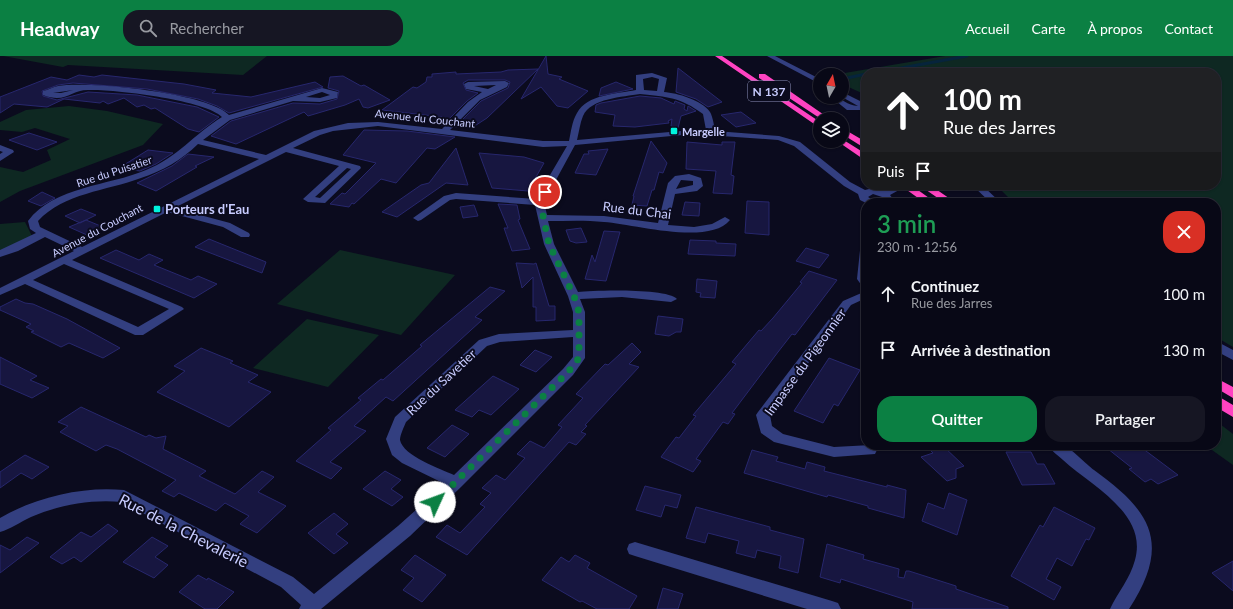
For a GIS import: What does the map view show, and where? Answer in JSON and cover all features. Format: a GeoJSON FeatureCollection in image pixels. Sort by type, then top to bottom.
{"type":"FeatureCollection","features":[{"type":"Feature","properties":{"kind":"highway","name":"N 137"},"geometry":{"type":"LineString","coordinates":[[718,56],[813,121]]}},
{"type":"Feature","properties":{"kind":"highway","name":"N 137"},"geometry":{"type":"LineString","coordinates":[[732,56],[816,112]]}},
{"type":"Feature","properties":{"kind":"highway"},"geometry":{"type":"LineString","coordinates":[[849,135],[861,143]]}},
{"type":"Feature","properties":{"kind":"highway"},"geometry":{"type":"LineString","coordinates":[[849,146],[861,155]]}},
{"type":"Feature","properties":{"kind":"highway"},"geometry":{"type":"LineString","coordinates":[[912,190],[924,198]]}},
{"type":"Feature","properties":{"kind":"highway"},"geometry":{"type":"LineString","coordinates":[[931,190],[943,198]]}},
{"type":"Feature","properties":{"kind":"highway"},"geometry":{"type":"LineString","coordinates":[[1221,385],[1233,393]]}},
{"type":"Feature","properties":{"kind":"highway"},"geometry":{"type":"LineString","coordinates":[[1221,404],[1233,412]]}},
{"type":"Feature","properties":{"kind":"street"},"geometry":{"type":"LineString","coordinates":[[770,56],[813,78]]}},
{"type":"Feature","properties":{"kind":"street"},"geometry":{"type":"LineString","coordinates":[[640,92],[639,77],[652,75],[663,78],[660,93]]}},
{"type":"Feature","properties":{"kind":"street"},"geometry":{"type":"LineString","coordinates":[[86,87],[147,93],[185,100],[219,110],[227,118]]}},
{"type":"Feature","properties":{"kind":"street"},"geometry":{"type":"LineString","coordinates":[[445,131],[465,108],[487,91]]}},
{"type":"Feature","properties":{"kind":"street"},"geometry":{"type":"LineString","coordinates":[[418,218],[447,198],[456,196],[540,202],[572,144],[580,114],[589,104],[640,92],[674,95],[699,106],[707,114],[711,133]]}},
{"type":"Feature","properties":{"kind":"street"},"geometry":{"type":"LineString","coordinates":[[849,98],[861,104]]}},
{"type":"Feature","properties":{"kind":"street","name":"Rue du Puisatier"},"geometry":{"type":"LineString","coordinates":[[43,234],[35,229],[33,221],[45,209],[70,197],[148,173],[178,156],[215,125],[227,118],[293,99]]}},
{"type":"Feature","properties":{"kind":"street"},"geometry":{"type":"LineString","coordinates":[[845,104],[850,108],[861,107]]}},
{"type":"Feature","properties":{"kind":"street","name":"Avenue du Couchant"},"geometry":{"type":"LineString","coordinates":[[0,292],[65,261],[165,208],[317,133],[357,124],[378,124],[445,131],[543,144],[572,144],[679,133],[764,136],[788,140],[797,144],[847,184],[864,193]]}},
{"type":"Feature","properties":{"kind":"street"},"geometry":{"type":"LineString","coordinates":[[195,141],[268,158]]}},
{"type":"Feature","properties":{"kind":"street"},"geometry":{"type":"LineString","coordinates":[[0,148],[10,152],[0,158]]}},
{"type":"Feature","properties":{"kind":"street"},"geometry":{"type":"LineString","coordinates":[[286,149],[344,166],[357,168],[322,201],[308,198],[344,166]]}},
{"type":"Feature","properties":{"kind":"street"},"geometry":{"type":"LineString","coordinates":[[889,198],[898,190]]}},
{"type":"Feature","properties":{"kind":"street"},"geometry":{"type":"LineString","coordinates":[[983,190],[991,198]]}},
{"type":"Feature","properties":{"kind":"street"},"geometry":{"type":"LineString","coordinates":[[863,198],[862,194],[871,191],[881,198]]}},
{"type":"Feature","properties":{"kind":"street"},"geometry":{"type":"LineString","coordinates":[[662,227],[672,192]]}},
{"type":"Feature","properties":{"kind":"street","name":"Rue de la Chevalerie"},"geometry":{"type":"LineString","coordinates":[[0,526],[22,513],[38,507],[93,496],[114,494],[124,496],[287,582],[311,607],[391,543],[456,483],[568,372],[579,358],[579,312],[574,296],[549,244],[540,202]]}},
{"type":"Feature","properties":{"kind":"street"},"geometry":{"type":"LineString","coordinates":[[165,208],[176,213],[235,227],[245,235]]}},
{"type":"Feature","properties":{"kind":"street","name":"Rue du Chai"},"geometry":{"type":"LineString","coordinates":[[543,218],[604,218],[662,227],[705,230],[715,227],[725,220]]}},
{"type":"Feature","properties":{"kind":"street"},"geometry":{"type":"LineString","coordinates":[[0,254],[14,249],[43,234],[83,251]]}},
{"type":"Feature","properties":{"kind":"street"},"geometry":{"type":"LineString","coordinates":[[25,280],[139,332],[178,308],[65,261]]}},
{"type":"Feature","properties":{"kind":"street"},"geometry":{"type":"LineString","coordinates":[[574,296],[591,294],[625,294],[671,299]]}},
{"type":"Feature","properties":{"kind":"street","name":"Impasse du Pigeonnier"},"geometry":{"type":"LineString","coordinates":[[861,297],[847,304],[804,358],[763,415],[766,429],[779,438],[834,452],[870,450]]}},
{"type":"Feature","properties":{"kind":"street","name":"Rue du Savetier"},"geometry":{"type":"LineString","coordinates":[[456,483],[407,459],[396,451],[393,439],[400,420],[483,343],[499,338],[580,333]]}},
{"type":"Feature","properties":{"kind":"street"},"geometry":{"type":"LineString","coordinates":[[1221,348],[1233,356]]}},
{"type":"Feature","properties":{"kind":"street"},"geometry":{"type":"LineString","coordinates":[[1061,450],[1125,501],[1138,520],[1146,542],[1142,565],[1126,602],[1118,609]]}},
{"type":"Feature","properties":{"kind":"street"},"geometry":{"type":"LineString","coordinates":[[635,549],[832,609]]}},
{"type":"Feature","properties":{"kind":"green space"},"geometry":{"type":"Polygon","coordinates":[[[3,56],[267,56],[243,75],[68,65],[63,67],[3,56]]]}},
{"type":"Feature","properties":{"kind":"green space"},"geometry":{"type":"Polygon","coordinates":[[[945,56],[1233,56],[1233,347],[1221,340],[1221,198],[1009,198],[1001,190],[1221,190],[1221,68],[874,68],[945,56]]]}},
{"type":"Feature","properties":{"kind":"green space"},"geometry":{"type":"Polygon","coordinates":[[[861,70],[861,93],[849,87],[849,72],[861,70]]]}},
{"type":"Feature","properties":{"kind":"green space"},"geometry":{"type":"Polygon","coordinates":[[[69,106],[107,111],[163,124],[143,145],[20,191],[0,202],[0,167],[23,172],[51,160],[47,150],[70,139],[35,128],[22,132],[0,130],[0,122],[26,110],[69,106]]]}},
{"type":"Feature","properties":{"kind":"green space"},"geometry":{"type":"Polygon","coordinates":[[[25,222],[32,236],[0,251],[0,224],[25,222]]]}},
{"type":"Feature","properties":{"kind":"green space"},"geometry":{"type":"Polygon","coordinates":[[[340,250],[455,275],[401,335],[277,304],[340,250]]]}},
{"type":"Feature","properties":{"kind":"green space"},"geometry":{"type":"Polygon","coordinates":[[[307,319],[379,335],[328,387],[253,368],[307,319]]]}},
{"type":"Feature","properties":{"kind":"green space"},"geometry":{"type":"Polygon","coordinates":[[[1221,425],[1233,434],[1233,465],[1212,450],[1221,450],[1221,425]]]}},
{"type":"Feature","properties":{"kind":"building"},"geometry":{"type":"Polygon","coordinates":[[[546,56],[548,74],[562,77],[559,79],[588,91],[568,108],[557,106],[541,87],[521,99],[546,56]]]}},
{"type":"Feature","properties":{"kind":"building"},"geometry":{"type":"Polygon","coordinates":[[[678,68],[722,102],[708,107],[696,99],[676,92],[678,68]]]}},
{"type":"Feature","properties":{"kind":"building"},"geometry":{"type":"Polygon","coordinates":[[[538,69],[487,118],[470,129],[469,126],[455,127],[481,101],[508,88],[510,82],[505,80],[468,80],[463,83],[466,90],[478,93],[467,101],[442,126],[442,117],[382,110],[413,87],[417,88],[426,82],[427,77],[432,77],[432,74],[456,72],[456,74],[501,72],[508,70],[538,69]]]}},
{"type":"Feature","properties":{"kind":"building"},"geometry":{"type":"Polygon","coordinates":[[[79,75],[94,77],[102,75],[184,84],[216,90],[212,93],[251,97],[315,82],[323,87],[229,113],[217,106],[198,99],[147,89],[73,83],[58,85],[42,91],[43,96],[57,100],[88,92],[137,95],[197,107],[219,117],[199,132],[188,129],[155,108],[151,109],[144,105],[137,107],[124,98],[108,104],[103,101],[100,103],[64,99],[47,107],[14,104],[0,113],[0,97],[51,77],[67,80],[79,75]]]}},
{"type":"Feature","properties":{"kind":"building"},"geometry":{"type":"Polygon","coordinates":[[[343,76],[361,86],[364,85],[390,100],[368,108],[363,107],[359,99],[345,105],[308,116],[304,112],[236,144],[211,136],[231,121],[293,103],[320,104],[337,99],[339,91],[328,88],[330,77],[343,76]]]}},
{"type":"Feature","properties":{"kind":"building"},"geometry":{"type":"Polygon","coordinates":[[[616,82],[633,89],[599,96],[601,88],[616,82]]]}},
{"type":"Feature","properties":{"kind":"building"},"geometry":{"type":"Polygon","coordinates":[[[640,96],[661,98],[674,104],[675,101],[685,105],[684,109],[687,111],[688,106],[696,111],[681,116],[678,128],[671,126],[672,119],[668,121],[669,123],[635,127],[613,126],[615,115],[595,112],[596,105],[601,103],[640,96]]]}},
{"type":"Feature","properties":{"kind":"building"},"geometry":{"type":"Polygon","coordinates":[[[741,112],[756,123],[736,127],[721,115],[741,112]]]}},
{"type":"Feature","properties":{"kind":"building"},"geometry":{"type":"Polygon","coordinates":[[[364,130],[407,131],[455,137],[435,149],[427,148],[396,183],[381,179],[349,207],[330,204],[342,193],[345,194],[376,163],[343,155],[364,130]]]}},
{"type":"Feature","properties":{"kind":"building"},"geometry":{"type":"Polygon","coordinates":[[[29,133],[57,142],[37,150],[9,140],[29,133]]]}},
{"type":"Feature","properties":{"kind":"building"},"geometry":{"type":"Polygon","coordinates":[[[651,141],[667,163],[663,173],[659,172],[654,190],[652,190],[647,206],[632,205],[633,196],[651,141]]]}},
{"type":"Feature","properties":{"kind":"building"},"geometry":{"type":"Polygon","coordinates":[[[687,142],[722,145],[722,142],[735,142],[731,175],[734,176],[732,194],[713,193],[716,171],[686,169],[687,142]]]}},
{"type":"Feature","properties":{"kind":"building"},"geometry":{"type":"Polygon","coordinates":[[[456,148],[468,185],[446,183],[397,217],[382,212],[421,185],[429,183],[456,148]]]}},
{"type":"Feature","properties":{"kind":"building"},"geometry":{"type":"Polygon","coordinates":[[[608,149],[596,175],[575,173],[584,154],[589,154],[588,151],[608,149]]]}},
{"type":"Feature","properties":{"kind":"building"},"geometry":{"type":"Polygon","coordinates":[[[148,150],[173,153],[156,164],[140,171],[119,168],[148,150]]]}},
{"type":"Feature","properties":{"kind":"building"},"geometry":{"type":"Polygon","coordinates":[[[479,153],[524,157],[544,163],[528,191],[492,188],[479,153]]]}},
{"type":"Feature","properties":{"kind":"building"},"geometry":{"type":"Polygon","coordinates":[[[188,154],[214,157],[195,166],[197,167],[156,191],[137,183],[172,166],[188,154]]]}},
{"type":"Feature","properties":{"kind":"building"},"geometry":{"type":"Polygon","coordinates":[[[42,192],[55,198],[41,206],[28,201],[42,192]]]}},
{"type":"Feature","properties":{"kind":"building"},"geometry":{"type":"Polygon","coordinates":[[[747,201],[769,202],[769,235],[745,233],[747,201]]]}},
{"type":"Feature","properties":{"kind":"building"},"geometry":{"type":"Polygon","coordinates":[[[685,202],[700,203],[699,216],[682,215],[685,202]]]}},
{"type":"Feature","properties":{"kind":"building"},"geometry":{"type":"Polygon","coordinates":[[[498,204],[517,205],[520,219],[518,220],[530,249],[512,251],[504,228],[508,228],[498,204]]]}},
{"type":"Feature","properties":{"kind":"building"},"geometry":{"type":"Polygon","coordinates":[[[474,205],[478,216],[463,218],[460,207],[474,205]]]}},
{"type":"Feature","properties":{"kind":"building"},"geometry":{"type":"Polygon","coordinates":[[[81,209],[96,215],[80,223],[65,216],[81,209]]]}},
{"type":"Feature","properties":{"kind":"building"},"geometry":{"type":"Polygon","coordinates":[[[86,220],[103,227],[87,235],[69,227],[86,220]]]}},
{"type":"Feature","properties":{"kind":"building"},"geometry":{"type":"Polygon","coordinates":[[[581,228],[587,242],[576,243],[570,241],[566,230],[581,228]]]}},
{"type":"Feature","properties":{"kind":"building"},"geometry":{"type":"Polygon","coordinates":[[[604,231],[620,232],[606,281],[585,279],[592,255],[595,262],[604,231]]]}},
{"type":"Feature","properties":{"kind":"building"},"geometry":{"type":"Polygon","coordinates":[[[209,239],[266,262],[262,273],[195,247],[209,239]]]}},
{"type":"Feature","properties":{"kind":"building"},"geometry":{"type":"Polygon","coordinates":[[[690,240],[716,241],[716,243],[736,244],[735,256],[688,254],[690,240]]]}},
{"type":"Feature","properties":{"kind":"building"},"geometry":{"type":"Polygon","coordinates":[[[806,248],[829,255],[819,268],[796,261],[806,248]]]}},
{"type":"Feature","properties":{"kind":"building"},"geometry":{"type":"Polygon","coordinates":[[[116,250],[139,260],[149,254],[163,260],[154,265],[191,280],[198,276],[217,284],[194,298],[100,258],[116,250]]]}},
{"type":"Feature","properties":{"kind":"building"},"geometry":{"type":"Polygon","coordinates":[[[516,263],[536,263],[549,306],[555,306],[555,320],[536,321],[536,307],[533,307],[533,277],[522,288],[516,263]]]}},
{"type":"Feature","properties":{"kind":"building"},"geometry":{"type":"Polygon","coordinates":[[[809,271],[837,280],[795,335],[792,334],[778,352],[732,413],[735,414],[728,424],[723,422],[696,459],[701,461],[693,472],[661,457],[676,437],[679,438],[696,416],[693,415],[736,364],[732,362],[759,330],[761,331],[773,318],[802,283],[800,282],[809,271]]]}},
{"type":"Feature","properties":{"kind":"building"},"geometry":{"type":"Polygon","coordinates":[[[697,279],[717,281],[715,298],[700,297],[701,293],[696,292],[697,279]]]}},
{"type":"Feature","properties":{"kind":"building"},"geometry":{"type":"Polygon","coordinates":[[[490,287],[505,291],[475,317],[482,320],[393,401],[386,397],[354,426],[366,431],[330,462],[342,468],[331,479],[296,461],[331,430],[328,428],[361,400],[358,398],[381,379],[383,380],[422,346],[420,345],[490,287]]]}},
{"type":"Feature","properties":{"kind":"building"},"geometry":{"type":"Polygon","coordinates":[[[16,299],[25,303],[33,304],[67,319],[120,348],[103,358],[69,343],[61,347],[31,332],[34,331],[26,327],[31,324],[0,310],[0,307],[16,299]]]}},
{"type":"Feature","properties":{"kind":"building"},"geometry":{"type":"Polygon","coordinates":[[[658,316],[683,319],[681,332],[676,332],[669,336],[655,334],[658,316]]]}},
{"type":"Feature","properties":{"kind":"building"},"geometry":{"type":"Polygon","coordinates":[[[632,343],[641,352],[629,364],[639,367],[585,425],[587,426],[581,432],[586,434],[576,445],[569,442],[467,555],[436,537],[447,525],[460,533],[485,507],[480,504],[491,493],[482,488],[496,475],[505,480],[525,458],[517,454],[530,441],[544,448],[562,427],[558,425],[583,398],[576,394],[605,364],[608,365],[632,343]]]}},
{"type":"Feature","properties":{"kind":"building"},"geometry":{"type":"Polygon","coordinates":[[[201,348],[233,361],[230,363],[258,375],[248,382],[271,392],[229,427],[157,392],[185,371],[174,366],[201,348]]]}},
{"type":"Feature","properties":{"kind":"building"},"geometry":{"type":"Polygon","coordinates":[[[535,350],[552,357],[536,372],[520,365],[535,350]]]}},
{"type":"Feature","properties":{"kind":"building"},"geometry":{"type":"Polygon","coordinates":[[[0,357],[37,376],[30,380],[49,388],[32,398],[0,384],[0,357]]]}},
{"type":"Feature","properties":{"kind":"building"},"geometry":{"type":"Polygon","coordinates":[[[829,358],[860,370],[838,406],[834,404],[823,423],[794,411],[829,358]]]}},
{"type":"Feature","properties":{"kind":"building"},"geometry":{"type":"Polygon","coordinates":[[[493,376],[519,389],[491,415],[479,410],[472,417],[455,410],[493,376]]]}},
{"type":"Feature","properties":{"kind":"building"},"geometry":{"type":"Polygon","coordinates":[[[81,407],[146,437],[149,435],[156,438],[166,436],[163,449],[206,471],[199,476],[235,494],[262,471],[274,477],[258,492],[286,506],[257,533],[240,524],[249,516],[225,503],[216,511],[179,493],[174,497],[162,491],[176,480],[117,449],[106,445],[96,451],[60,432],[68,426],[58,422],[81,407]]]}},
{"type":"Feature","properties":{"kind":"building"},"geometry":{"type":"Polygon","coordinates":[[[452,425],[469,434],[445,457],[427,448],[452,425]]]}},
{"type":"Feature","properties":{"kind":"building"},"geometry":{"type":"Polygon","coordinates":[[[752,450],[778,457],[776,461],[805,469],[807,462],[825,467],[824,471],[887,487],[887,485],[906,490],[904,518],[868,508],[868,506],[828,495],[827,497],[744,473],[752,450]]]}},
{"type":"Feature","properties":{"kind":"building"},"geometry":{"type":"Polygon","coordinates":[[[930,450],[947,450],[964,466],[956,469],[956,478],[947,481],[921,457],[933,453],[930,450]]]}},
{"type":"Feature","properties":{"kind":"building"},"geometry":{"type":"Polygon","coordinates":[[[1109,450],[1145,450],[1178,475],[1158,484],[1151,479],[1145,482],[1129,469],[1132,468],[1109,450]]]}},
{"type":"Feature","properties":{"kind":"building"},"geometry":{"type":"Polygon","coordinates":[[[1006,452],[1031,452],[1037,464],[1044,464],[1055,484],[1022,485],[1006,452]]]}},
{"type":"Feature","properties":{"kind":"building"},"geometry":{"type":"Polygon","coordinates":[[[25,455],[49,467],[32,479],[21,473],[0,488],[0,472],[25,455]]]}},
{"type":"Feature","properties":{"kind":"building"},"geometry":{"type":"Polygon","coordinates":[[[385,471],[401,480],[391,489],[403,497],[392,506],[363,489],[385,471]]]}},
{"type":"Feature","properties":{"kind":"building"},"geometry":{"type":"Polygon","coordinates":[[[645,486],[681,495],[677,508],[665,505],[661,517],[636,510],[645,486]]]}},
{"type":"Feature","properties":{"kind":"building"},"geometry":{"type":"Polygon","coordinates":[[[949,493],[967,500],[957,535],[922,521],[928,503],[944,509],[949,493]]]}},
{"type":"Feature","properties":{"kind":"building"},"geometry":{"type":"Polygon","coordinates":[[[696,507],[770,527],[770,530],[804,539],[798,573],[779,568],[781,556],[757,550],[755,558],[736,553],[739,541],[708,533],[705,543],[686,538],[696,507]]]}},
{"type":"Feature","properties":{"kind":"building"},"geometry":{"type":"Polygon","coordinates":[[[1054,507],[1095,528],[1089,540],[1086,539],[1072,566],[1057,558],[1046,579],[1061,587],[1054,600],[1011,576],[1040,525],[1043,527],[1054,507]]]}},
{"type":"Feature","properties":{"kind":"building"},"geometry":{"type":"Polygon","coordinates":[[[334,513],[348,524],[336,534],[348,543],[334,554],[308,533],[334,513]]]}},
{"type":"Feature","properties":{"kind":"building"},"geometry":{"type":"Polygon","coordinates":[[[108,524],[118,531],[81,562],[74,557],[62,564],[50,557],[81,532],[91,537],[108,524]]]}},
{"type":"Feature","properties":{"kind":"building"},"geometry":{"type":"Polygon","coordinates":[[[27,537],[39,543],[0,573],[0,545],[10,550],[27,537]]]}},
{"type":"Feature","properties":{"kind":"building"},"geometry":{"type":"Polygon","coordinates":[[[152,537],[168,546],[155,557],[168,565],[154,578],[123,562],[152,537]]]}},
{"type":"Feature","properties":{"kind":"building"},"geometry":{"type":"Polygon","coordinates":[[[827,544],[864,555],[863,559],[899,569],[898,577],[904,578],[906,571],[909,571],[956,586],[956,589],[1008,607],[1008,609],[912,609],[913,602],[841,579],[840,583],[820,577],[827,544]]]}},
{"type":"Feature","properties":{"kind":"building"},"geometry":{"type":"Polygon","coordinates":[[[415,555],[446,575],[422,602],[403,590],[414,578],[401,570],[415,555]]]}},
{"type":"Feature","properties":{"kind":"building"},"geometry":{"type":"Polygon","coordinates":[[[575,555],[590,563],[587,568],[637,596],[629,609],[597,609],[582,601],[580,602],[542,580],[561,557],[569,562],[575,555]]]}},
{"type":"Feature","properties":{"kind":"building"},"geometry":{"type":"Polygon","coordinates":[[[1233,561],[1233,591],[1212,573],[1233,561]]]}},
{"type":"Feature","properties":{"kind":"building"},"geometry":{"type":"Polygon","coordinates":[[[198,575],[207,580],[208,578],[234,592],[217,609],[205,609],[179,592],[198,575]]]}},
{"type":"Feature","properties":{"kind":"building"},"geometry":{"type":"Polygon","coordinates":[[[663,588],[683,594],[678,609],[657,609],[663,588]]]}},
{"type":"Feature","properties":{"kind":"waterway"},"geometry":{"type":"LineString","coordinates":[[901,68],[967,56]]}},
{"type":"Feature","properties":{"kind":"waterway"},"geometry":{"type":"LineString","coordinates":[[849,78],[861,75]]}},
{"type":"Feature","properties":{"kind":"place","name":"Margelle"},"geometry":{"type":"Point","coordinates":[674,131]}},
{"type":"Feature","properties":{"kind":"place","name":"Porteurs d'Eau"},"geometry":{"type":"Point","coordinates":[157,209]}},
{"type":"Feature","properties":{"kind":"route"},"geometry":{"type":"LineString","coordinates":[[435,502],[568,372],[579,358],[579,312],[574,296],[549,244],[540,202],[545,192]]}}]}
